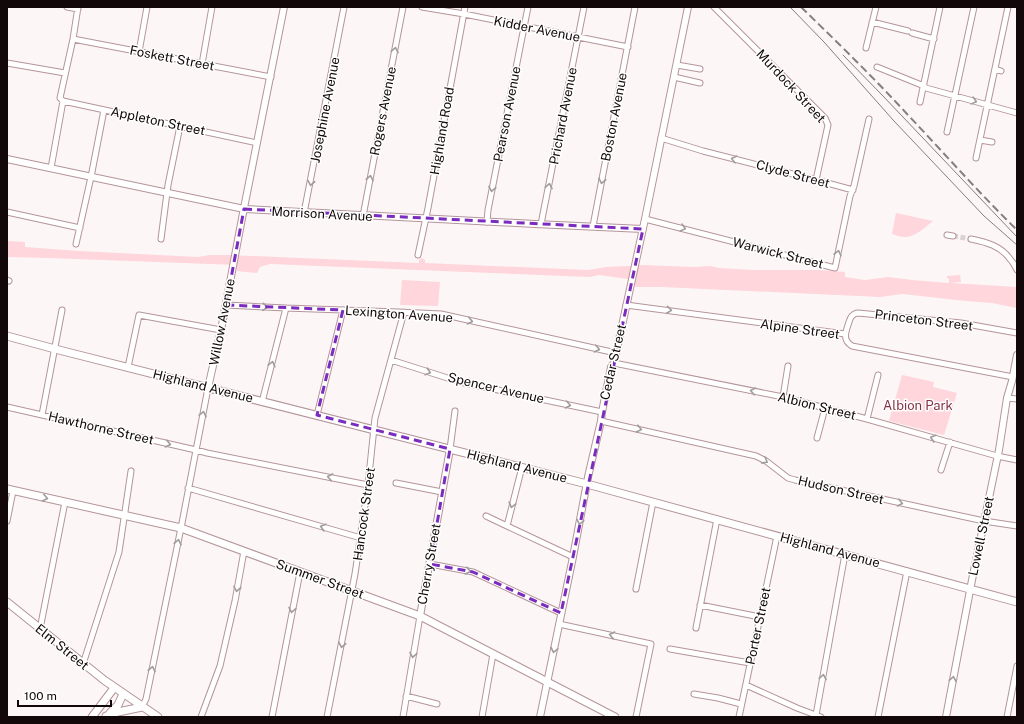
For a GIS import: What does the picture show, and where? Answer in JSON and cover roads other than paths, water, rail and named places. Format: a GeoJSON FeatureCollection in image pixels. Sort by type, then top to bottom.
{"type":"FeatureCollection","features":[{"type":"Feature","properties":{"kind":"main road","name":"Highland Avenue"},"geometry":{"type":"LineString","coordinates":[[9,337],[587,484],[1017,602]]}},
{"type":"Feature","properties":{"kind":"main road","name":"Summer Street"},"geometry":{"type":"LineString","coordinates":[[10,490],[181,528],[420,616],[615,717]]}},
{"type":"Feature","properties":{"kind":"main road","name":"Elm Street"},"geometry":{"type":"LineString","coordinates":[[7,602],[114,688],[158,717]]}},
{"type":"Feature","properties":{"kind":"main road"},"geometry":{"type":"LineString","coordinates":[[92,717],[114,688]]}},
{"type":"Feature","properties":{"kind":"main road"},"geometry":{"type":"LineString","coordinates":[[105,717],[116,708],[123,694]]}},
{"type":"Feature","properties":{"kind":"main road"},"geometry":{"type":"LineString","coordinates":[[105,717],[121,711],[142,707]]}},
{"type":"Feature","properties":{"kind":"street"},"geometry":{"type":"LineString","coordinates":[[51,168],[65,73],[78,8],[67,7]]}},
{"type":"Feature","properties":{"kind":"street"},"geometry":{"type":"LineString","coordinates":[[139,52],[147,7]]}},
{"type":"Feature","properties":{"kind":"street"},"geometry":{"type":"LineString","coordinates":[[202,64],[212,7]]}},
{"type":"Feature","properties":{"kind":"street","name":"Willow Avenue"},"geometry":{"type":"LineString","coordinates":[[142,707],[146,699],[181,528],[284,7]]}},
{"type":"Feature","properties":{"kind":"street","name":"Josephine Avenue"},"geometry":{"type":"LineString","coordinates":[[304,213],[344,7]]}},
{"type":"Feature","properties":{"kind":"street","name":"Rogers Avenue"},"geometry":{"type":"LineString","coordinates":[[363,216],[403,7]]}},
{"type":"Feature","properties":{"kind":"street","name":"Kidder Avenue"},"geometry":{"type":"LineString","coordinates":[[422,7],[628,47]]}},
{"type":"Feature","properties":{"kind":"street","name":"Highland Road"},"geometry":{"type":"LineString","coordinates":[[418,255],[465,7]]}},
{"type":"Feature","properties":{"kind":"street","name":"Pearson Avenue"},"geometry":{"type":"LineString","coordinates":[[487,222],[488,210],[528,7]]}},
{"type":"Feature","properties":{"kind":"street","name":"Prichard Avenue"},"geometry":{"type":"LineString","coordinates":[[542,224],[584,7]]}},
{"type":"Feature","properties":{"kind":"street","name":"Boston Avenue"},"geometry":{"type":"LineString","coordinates":[[593,226],[635,7]]}},
{"type":"Feature","properties":{"kind":"street","name":"Cedar Street"},"geometry":{"type":"LineString","coordinates":[[540,717],[602,412],[643,229],[688,7]]}},
{"type":"Feature","properties":{"kind":"street","name":"Murdock Street"},"geometry":{"type":"LineString","coordinates":[[714,7],[825,118],[828,125],[816,180]]}},
{"type":"Feature","properties":{"kind":"street"},"geometry":{"type":"LineString","coordinates":[[866,48],[876,7]]}},
{"type":"Feature","properties":{"kind":"street"},"geometry":{"type":"LineString","coordinates":[[920,102],[940,7]]}},
{"type":"Feature","properties":{"kind":"street"},"geometry":{"type":"LineString","coordinates":[[947,132],[974,7]]}},
{"type":"Feature","properties":{"kind":"street"},"geometry":{"type":"LineString","coordinates":[[976,158],[1008,7]]}},
{"type":"Feature","properties":{"kind":"street"},"geometry":{"type":"LineString","coordinates":[[872,22],[934,39]]}},
{"type":"Feature","properties":{"kind":"street","name":"Foskett Street"},"geometry":{"type":"LineString","coordinates":[[73,39],[270,77]]}},
{"type":"Feature","properties":{"kind":"street"},"geometry":{"type":"LineString","coordinates":[[7,63],[65,73]]}},
{"type":"Feature","properties":{"kind":"street"},"geometry":{"type":"LineString","coordinates":[[677,65],[700,69]]}},
{"type":"Feature","properties":{"kind":"street"},"geometry":{"type":"LineString","coordinates":[[877,67],[926,88],[1017,113]]}},
{"type":"Feature","properties":{"kind":"street"},"geometry":{"type":"LineString","coordinates":[[995,69],[1001,71]]}},
{"type":"Feature","properties":{"kind":"street"},"geometry":{"type":"LineString","coordinates":[[674,76],[700,83]]}},
{"type":"Feature","properties":{"kind":"street","name":"Appleton Street"},"geometry":{"type":"LineString","coordinates":[[62,100],[258,143]]}},
{"type":"Feature","properties":{"kind":"street"},"geometry":{"type":"LineString","coordinates":[[76,244],[92,177],[104,110]]}},
{"type":"Feature","properties":{"kind":"street"},"geometry":{"type":"LineString","coordinates":[[853,190],[869,119]]}},
{"type":"Feature","properties":{"kind":"street"},"geometry":{"type":"LineString","coordinates":[[161,239],[167,194],[180,126]]}},
{"type":"Feature","properties":{"kind":"street","name":"Clyde Street"},"geometry":{"type":"LineString","coordinates":[[661,138],[853,190]]}},
{"type":"Feature","properties":{"kind":"street"},"geometry":{"type":"LineString","coordinates":[[980,140],[992,142]]}},
{"type":"Feature","properties":{"kind":"street","name":"Morrison Avenue"},"geometry":{"type":"LineString","coordinates":[[7,159],[244,210],[643,229]]}},
{"type":"Feature","properties":{"kind":"street","name":"Warwick Street"},"geometry":{"type":"LineString","coordinates":[[645,219],[835,268],[850,196],[853,190]]}},
{"type":"Feature","properties":{"kind":"street"},"geometry":{"type":"LineString","coordinates":[[7,212],[80,228]]}},
{"type":"Feature","properties":{"kind":"street"},"geometry":{"type":"LineString","coordinates":[[947,235],[953,236]]}},
{"type":"Feature","properties":{"kind":"street"},"geometry":{"type":"LineString","coordinates":[[971,240],[991,244],[998,248],[1010,258],[1017,270]]}},
{"type":"Feature","properties":{"kind":"street","name":"Lexington Avenue"},"geometry":{"type":"LineString","coordinates":[[226,304],[286,308],[441,314],[616,353]]}},
{"type":"Feature","properties":{"kind":"street","name":"Alpine Street"},"geometry":{"type":"LineString","coordinates":[[626,305],[845,334],[846,340],[852,346],[1013,377]]}},
{"type":"Feature","properties":{"kind":"street"},"geometry":{"type":"LineString","coordinates":[[262,402],[286,308]]}},
{"type":"Feature","properties":{"kind":"street"},"geometry":{"type":"LineString","coordinates":[[42,415],[62,310]]}},
{"type":"Feature","properties":{"kind":"street"},"geometry":{"type":"LineString","coordinates":[[317,415],[343,310]]}},
{"type":"Feature","properties":{"kind":"street","name":"Hancock Street"},"geometry":{"type":"LineString","coordinates":[[327,717],[361,538],[376,417],[404,312]]}},
{"type":"Feature","properties":{"kind":"street","name":"Princeton Street"},"geometry":{"type":"LineString","coordinates":[[845,334],[849,320],[852,315],[858,312],[961,323],[1017,333]]}},
{"type":"Feature","properties":{"kind":"street"},"geometry":{"type":"LineString","coordinates":[[128,367],[139,315],[221,330]]}},
{"type":"Feature","properties":{"kind":"street","name":"Lowell Street"},"geometry":{"type":"LineString","coordinates":[[946,717],[1007,398],[1017,355]]}},
{"type":"Feature","properties":{"kind":"street","name":"Spencer Avenue"},"geometry":{"type":"LineString","coordinates":[[391,360],[460,382],[602,412]]}},
{"type":"Feature","properties":{"kind":"street","name":"Albion Street"},"geometry":{"type":"LineString","coordinates":[[614,363],[783,397],[997,456],[1017,460]]}},
{"type":"Feature","properties":{"kind":"street"},"geometry":{"type":"LineString","coordinates":[[783,397],[788,366]]}},
{"type":"Feature","properties":{"kind":"street"},"geometry":{"type":"LineString","coordinates":[[867,419],[878,374]]}},
{"type":"Feature","properties":{"kind":"street"},"geometry":{"type":"LineString","coordinates":[[1007,398],[1017,399]]}},
{"type":"Feature","properties":{"kind":"street","name":"Hawthorne Street"},"geometry":{"type":"LineString","coordinates":[[7,407],[207,453],[368,485]]}},
{"type":"Feature","properties":{"kind":"street"},"geometry":{"type":"LineString","coordinates":[[817,438],[825,408]]}},
{"type":"Feature","properties":{"kind":"street","name":"Cherry Street"},"geometry":{"type":"LineString","coordinates":[[403,717],[450,449],[455,411]]}},
{"type":"Feature","properties":{"kind":"street","name":"Hudson Street"},"geometry":{"type":"LineString","coordinates":[[601,421],[756,456],[766,460],[788,478],[795,480],[984,521],[1017,526]]}},
{"type":"Feature","properties":{"kind":"street"},"geometry":{"type":"LineString","coordinates":[[941,470],[950,442]]}},
{"type":"Feature","properties":{"kind":"street"},"geometry":{"type":"LineString","coordinates":[[507,526],[522,468]]}},
{"type":"Feature","properties":{"kind":"street"},"geometry":{"type":"LineString","coordinates":[[84,664],[118,552],[131,471]]}},
{"type":"Feature","properties":{"kind":"street"},"geometry":{"type":"LineString","coordinates":[[396,483],[442,492]]}},
{"type":"Feature","properties":{"kind":"street"},"geometry":{"type":"LineString","coordinates":[[188,488],[361,538]]}},
{"type":"Feature","properties":{"kind":"street"},"geometry":{"type":"LineString","coordinates":[[7,520],[10,490]]}},
{"type":"Feature","properties":{"kind":"street"},"geometry":{"type":"LineString","coordinates":[[40,629],[65,502]]}},
{"type":"Feature","properties":{"kind":"street"},"geometry":{"type":"LineString","coordinates":[[636,589],[653,502]]}},
{"type":"Feature","properties":{"kind":"street"},"geometry":{"type":"LineString","coordinates":[[486,516],[573,557]]}},
{"type":"Feature","properties":{"kind":"street"},"geometry":{"type":"LineString","coordinates":[[696,628],[717,519]]}},
{"type":"Feature","properties":{"kind":"street","name":"Porter Street"},"geometry":{"type":"LineString","coordinates":[[739,717],[777,536]]}},
{"type":"Feature","properties":{"kind":"street"},"geometry":{"type":"LineString","coordinates":[[201,717],[220,666],[235,600],[244,551]]}},
{"type":"Feature","properties":{"kind":"street"},"geometry":{"type":"LineString","coordinates":[[746,685],[818,716],[845,554]]}},
{"type":"Feature","properties":{"kind":"street"},"geometry":{"type":"LineString","coordinates":[[430,564],[473,572],[561,613]]}},
{"type":"Feature","properties":{"kind":"street"},"geometry":{"type":"LineString","coordinates":[[878,717],[907,571]]}},
{"type":"Feature","properties":{"kind":"street"},"geometry":{"type":"LineString","coordinates":[[272,717],[300,572]]}},
{"type":"Feature","properties":{"kind":"street"},"geometry":{"type":"LineString","coordinates":[[700,605],[760,617]]}},
{"type":"Feature","properties":{"kind":"street"},"geometry":{"type":"LineString","coordinates":[[559,624],[651,644],[636,717]]}},
{"type":"Feature","properties":{"kind":"street"},"geometry":{"type":"LineString","coordinates":[[670,649],[750,663]]}},
{"type":"Feature","properties":{"kind":"street"},"geometry":{"type":"LineString","coordinates":[[482,717],[493,654]]}},
{"type":"Feature","properties":{"kind":"street"},"geometry":{"type":"LineString","coordinates":[[1007,717],[1017,666]]}},
{"type":"Feature","properties":{"kind":"street"},"geometry":{"type":"LineString","coordinates":[[694,694],[742,704]]}},
{"type":"Feature","properties":{"kind":"street"},"geometry":{"type":"LineString","coordinates":[[406,696],[437,704]]}},
{"type":"Feature","properties":{"kind":"tunnel"},"geometry":{"type":"LineString","coordinates":[[953,236],[971,239]]}},
{"type":"Feature","properties":{"kind":"tram line"},"geometry":{"type":"LineString","coordinates":[[790,7],[824,42],[894,121],[984,216],[1017,245]]}},
{"type":"Feature","properties":{"kind":"tram line"},"geometry":{"type":"LineString","coordinates":[[843,55],[1017,237]]}},
{"type":"Feature","properties":{"kind":"railway"},"geometry":{"type":"LineString","coordinates":[[801,7],[882,87],[1017,230]]}},
{"type":"Feature","properties":{"kind":"park label","name":"Albion Park"},"geometry":{"type":"Point","coordinates":[918,405]}}]}
